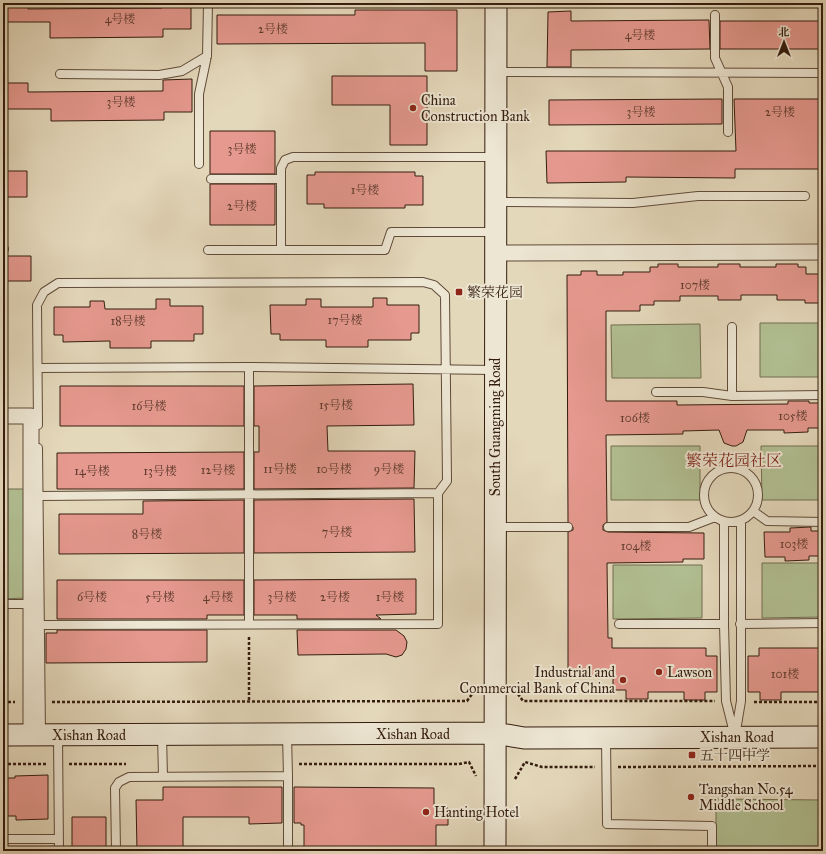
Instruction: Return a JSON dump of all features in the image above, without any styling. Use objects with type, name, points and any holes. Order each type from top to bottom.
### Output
[{"type":"main road","name":"South Guangming Road","points":[[495,851],[496,3]]},
{"type":"main road","name":"Xishan Road","points":[[3,735],[495,733],[524,738],[823,737]]},
{"type":"street","points":[[495,253],[823,252]]},
{"type":"street","points":[[3,416],[31,416],[31,604],[36,702],[43,735]]},
{"type":"lane","points":[[199,164],[198,94],[207,56],[208,3]]},
{"type":"lane","points":[[715,15],[715,58],[728,87],[728,132]]},
{"type":"lane","points":[[60,74],[159,75],[182,71],[207,56]]},
{"type":"lane","points":[[496,72],[823,73]]},
{"type":"lane","points":[[281,250],[281,168],[285,160],[292,157],[495,157]]},
{"type":"lane","points":[[211,179],[281,179]]},
{"type":"lane","points":[[495,202],[632,203],[698,196],[806,196]]},
{"type":"lane","points":[[208,250],[385,250],[391,232],[495,232]]},
{"type":"lane","points":[[36,702],[40,625],[38,305],[44,292],[58,283],[423,282],[434,286],[445,295],[447,481],[438,493],[438,624],[40,625]]},
{"type":"lane","points":[[732,327],[732,396]]},
{"type":"lane","points":[[38,368],[249,367],[495,370]]},
{"type":"lane","points":[[249,367],[250,624]]},
{"type":"lane","points":[[656,392],[703,392],[732,396],[823,395]]},
{"type":"lane","points":[[726,469],[735,469],[751,477],[757,494],[756,503],[752,511],[741,520],[724,521],[716,517],[705,503],[704,494],[706,485],[710,478],[717,472],[726,469]]},
{"type":"lane","points":[[39,496],[438,493]]},
{"type":"lane","points":[[752,511],[767,521],[823,522]]},
{"type":"lane","points":[[608,527],[689,527],[716,517]]},
{"type":"lane","points":[[735,737],[741,702],[741,520]]},
{"type":"lane","points":[[724,521],[726,702],[735,737]]},
{"type":"lane","points":[[496,527],[568,527]]},
{"type":"lane","points":[[3,604],[31,604]]},
{"type":"lane","points":[[740,624],[823,623]]},
{"type":"lane","points":[[619,624],[724,624]]},
{"type":"lane","points":[[43,735],[59,839],[59,851]]},
{"type":"lane","points":[[162,735],[163,777]]},
{"type":"lane","points":[[287,735],[288,851]]},
{"type":"lane","points":[[606,737],[607,824],[712,826],[712,851]]},
{"type":"lane","points":[[116,851],[115,788],[119,782],[129,777],[288,776]]},
{"type":"lane","points":[[3,839],[59,839]]},
{"type":"path","points":[[250,624],[250,702]]},
{"type":"path","points":[[3,702],[467,701]]},
{"type":"path","points":[[523,701],[726,702]]},
{"type":"path","points":[[741,702],[823,702]]},
{"type":"path","points":[[525,762],[542,766],[823,766]]},
{"type":"green space","points":[[760,323],[823,323],[823,377],[760,377]]},
{"type":"green space","points":[[700,324],[701,378],[612,378],[611,325]]},
{"type":"green space","points":[[611,446],[700,446],[700,500],[611,500]]},
{"type":"green space","points":[[761,446],[823,446],[823,500],[762,500]]},
{"type":"green space","points":[[3,489],[25,489],[25,598],[3,599]]},
{"type":"green space","points":[[762,563],[823,563],[823,617],[762,618]]},
{"type":"green space","points":[[613,565],[702,565],[702,618],[613,619]]},
{"type":"green space","points":[[716,799],[823,800],[823,851],[716,851]]},
{"type":"building","points":[[3,3],[28,3],[28,9],[162,8],[162,3],[191,3],[191,29],[163,29],[163,37],[50,38],[50,22],[3,22]]},
{"type":"building","points":[[355,10],[457,10],[457,71],[425,71],[425,43],[217,44],[217,15],[355,15]]},
{"type":"building","points":[[571,11],[571,21],[709,20],[710,49],[571,50],[571,67],[547,67],[548,12]]},
{"type":"building","points":[[720,21],[823,21],[823,49],[720,49]]},
{"type":"building","points":[[332,76],[427,76],[427,145],[390,145],[390,105],[332,105]]},
{"type":"building","points":[[192,79],[192,112],[164,112],[164,120],[51,121],[51,109],[3,109],[3,83],[28,83],[28,92],[163,91],[163,80]]},
{"type":"building","points":[[722,99],[722,124],[549,125],[549,100]]},
{"type":"building","points":[[734,99],[823,99],[823,169],[735,169],[735,178],[626,177],[626,182],[547,183],[546,151],[736,151]]},
{"type":"building","points":[[210,131],[275,131],[275,174],[210,174]]},
{"type":"building","points":[[3,171],[27,171],[27,197],[3,197]]},
{"type":"building","points":[[315,172],[415,172],[415,176],[423,176],[423,205],[405,205],[405,208],[324,208],[324,204],[307,204],[307,175],[315,175]]},
{"type":"building","points":[[210,184],[275,184],[275,225],[210,225]]},
{"type":"building","points":[[3,256],[31,256],[31,281],[3,281]]},
{"type":"building","points":[[658,264],[678,264],[678,267],[718,267],[718,264],[740,264],[740,267],[776,267],[776,264],[798,264],[798,267],[806,267],[806,274],[823,274],[823,303],[805,303],[805,300],[777,300],[777,295],[741,295],[741,300],[718,300],[718,296],[680,296],[680,301],[654,301],[654,305],[640,305],[640,311],[606,311],[606,401],[677,401],[677,405],[788,404],[788,401],[823,403],[823,428],[808,428],[808,432],[784,433],[784,430],[747,430],[743,442],[736,446],[724,443],[719,430],[683,431],[683,434],[606,435],[607,522],[603,525],[603,530],[608,532],[704,533],[704,559],[683,559],[683,562],[607,563],[608,638],[612,638],[612,648],[706,648],[706,656],[717,656],[717,692],[705,692],[705,700],[684,700],[684,692],[648,692],[648,699],[626,699],[626,690],[613,690],[613,676],[582,676],[582,672],[568,672],[568,532],[573,530],[573,527],[568,522],[567,275],[581,275],[581,271],[597,271],[597,275],[623,275],[623,272],[650,272],[650,267],[658,267]]},
{"type":"building","points":[[373,298],[387,298],[387,305],[419,305],[419,333],[411,333],[411,340],[368,340],[368,347],[326,347],[326,340],[280,340],[280,334],[271,334],[270,305],[306,305],[306,299],[321,299],[321,307],[373,307]]},
{"type":"building","points":[[156,299],[170,299],[170,306],[203,306],[203,334],[194,334],[194,341],[151,341],[151,348],[110,348],[110,341],[63,342],[63,335],[54,335],[54,307],[90,307],[90,301],[104,301],[105,309],[156,309]]},
{"type":"building","points":[[413,384],[414,425],[327,426],[328,451],[415,451],[414,488],[254,489],[254,452],[259,452],[259,426],[254,426],[254,386]]},
{"type":"building","points":[[60,386],[244,386],[244,426],[60,426]]},
{"type":"building","points":[[244,452],[244,489],[57,489],[57,453]]},
{"type":"building","points":[[414,499],[415,552],[254,553],[254,500]]},
{"type":"building","points":[[244,500],[244,553],[59,554],[59,514],[143,514],[143,501]]},
{"type":"building","points":[[811,527],[811,531],[823,531],[823,556],[809,556],[809,560],[785,561],[785,557],[765,557],[764,532],[790,532],[790,528]]},
{"type":"building","points":[[416,579],[416,614],[376,615],[381,619],[297,619],[297,615],[254,615],[254,580]]},
{"type":"building","points":[[57,580],[244,580],[244,615],[207,615],[207,619],[57,619]]},
{"type":"building","points":[[57,630],[207,630],[207,662],[46,663],[46,633],[57,633]]},
{"type":"building","points":[[297,630],[396,630],[404,636],[407,642],[406,649],[402,655],[396,657],[386,654],[298,655]]},
{"type":"building","points":[[759,648],[823,648],[823,692],[781,692],[781,700],[760,700],[760,692],[748,692],[748,656],[759,656]]},
{"type":"building","points":[[48,775],[48,819],[16,820],[16,816],[3,816],[3,778]]},
{"type":"building","points":[[163,787],[282,787],[282,823],[249,824],[249,817],[183,817],[183,851],[137,851],[136,800],[163,800]]},
{"type":"building","points":[[294,787],[434,788],[434,808],[448,808],[448,825],[436,825],[436,851],[304,851],[304,825],[301,825],[301,823],[294,823]]},
{"type":"building","points":[[72,817],[106,817],[106,851],[81,851],[81,848],[72,848]]},
{"type":"place","name":"China Construction Bank","points":[[413,108]]},
{"type":"place","name":"繁荣花园","points":[[459,292]]},
{"type":"place","name":"Lawson","points":[[659,672]]},
{"type":"place","name":"Industrial and Commercial Bank of China","points":[[623,680]]},
{"type":"place","name":"五十四中学","points":[[692,755]]},
{"type":"place","name":"Tangshan No.54 Middle School","points":[[691,797]]},
{"type":"place","name":"Hanting Hotel","points":[[426,812]]},
{"type":"district","name":"繁荣花园社区","points":[[734,460]]}]
